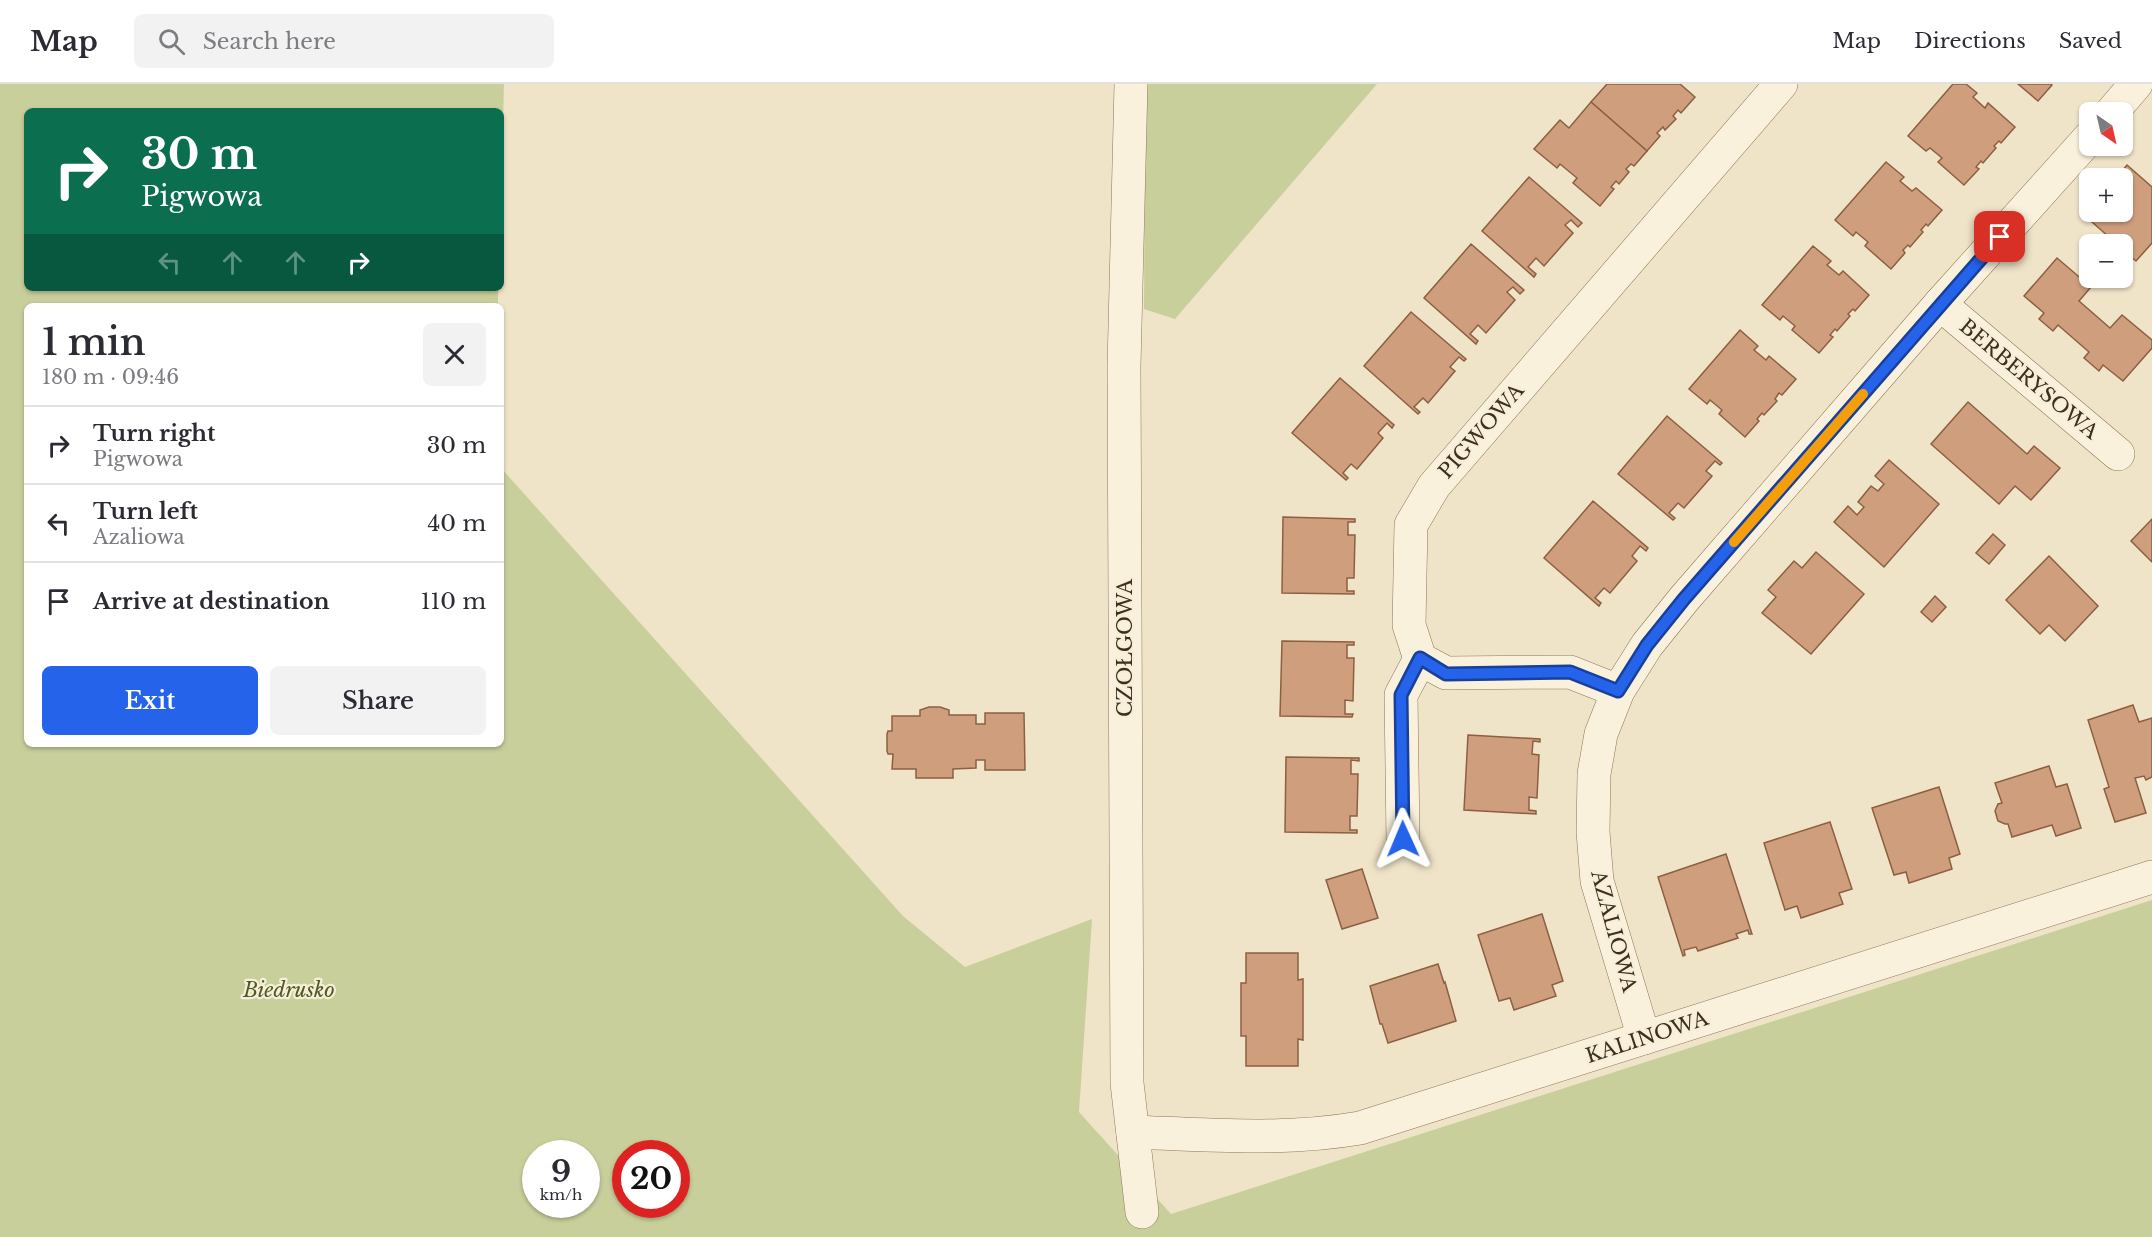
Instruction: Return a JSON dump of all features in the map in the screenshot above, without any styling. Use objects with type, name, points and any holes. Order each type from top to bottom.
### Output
[{"type":"street","name":"CZOŁGOWA","points":[[1131,84],[1124,391],[1127,1083],[1142,1212]]},
{"type":"street","name":"PIGWOWA","points":[[1420,658],[1409,625],[1411,525],[1434,486],[1781,84]]},
{"type":"street","points":[[2121,102],[2136,84]]},
{"type":"street","name":"AZALIOWA","points":[[1644,1038],[1597,881],[1593,832],[1594,774],[1601,734],[1618,691],[1647,645],[1684,599],[1940,304],[2079,149]]},
{"type":"street","name":"BERBERYSOWA","points":[[1940,304],[2118,454]]},
{"type":"street","points":[[1403,839],[1401,695],[1420,658],[1446,674],[1570,672],[1618,691]]},
{"type":"street","name":"KALINOWA","points":[[1132,1132],[1281,1137],[1322,1135],[1360,1128],[2152,877]]},
{"type":"green space","name":"Biedrusko","points":[[0,84],[504,84],[503,108],[24,108],[24,291],[498,291],[498,303],[24,303],[24,747],[504,747],[504,471],[903,916],[965,967],[1092,919],[1079,1112],[1171,1214],[2152,900],[2152,1237],[0,1237]]},
{"type":"green space","points":[[1145,84],[1377,84],[1175,319],[1144,309]]},
{"type":"building","points":[[1607,84],[1680,84],[1695,97],[1681,113],[1678,110],[1673,116],[1676,119],[1665,130],[1663,127],[1657,133],[1660,136],[1647,151],[1591,102]]},
{"type":"building","points":[[1953,84],[1966,84],[1977,93],[1973,97],[1985,108],[1988,103],[2015,127],[2001,143],[1999,141],[1994,146],[1996,148],[1983,163],[1981,161],[1976,167],[1979,169],[1964,185],[1938,162],[1942,158],[1930,148],[1926,151],[1908,136]]},
{"type":"building","points":[[2018,84],[2051,84],[2052,85],[2038,101]]},
{"type":"building","points":[[1591,102],[1647,151],[1634,166],[1631,164],[1626,169],[1629,172],[1619,184],[1616,181],[1611,187],[1614,189],[1600,206],[1573,183],[1577,178],[1560,164],[1557,168],[1534,149],[1560,120],[1569,128]]},
{"type":"building","points":[[1886,162],[1904,177],[1900,181],[1912,191],[1916,188],[1942,210],[1928,226],[1926,224],[1921,230],[1923,232],[1910,247],[1908,245],[1903,250],[1905,253],[1891,269],[1865,246],[1868,242],[1856,232],[1853,236],[1835,220]]},
{"type":"building","points":[[2133,170],[2152,187],[2152,243],[2136,261],[2133,258],[2133,234],[2106,234],[2092,222],[2133,222]]},
{"type":"building","points":[[1529,177],[1582,223],[1578,227],[1571,220],[1565,225],[1573,233],[1544,266],[1536,258],[1528,267],[1536,274],[1534,277],[1482,231]]},
{"type":"building","points":[[1471,244],[1524,290],[1520,294],[1513,287],[1507,292],[1515,300],[1486,333],[1478,325],[1470,334],[1478,341],[1476,344],[1424,298]]},
{"type":"building","points":[[1813,246],[1831,261],[1827,265],[1839,275],[1843,271],[1869,295],[1855,311],[1853,309],[1848,314],[1850,316],[1837,331],[1835,329],[1830,335],[1833,337],[1819,353],[1792,330],[1795,326],[1783,316],[1780,320],[1762,305]]},
{"type":"building","points":[[2057,258],[2079,277],[2079,288],[2090,288],[2079,301],[2110,328],[2122,315],[2152,340],[2152,348],[2123,381],[2103,365],[2099,371],[2084,358],[2089,352],[2058,325],[2053,331],[2039,319],[2044,313],[2024,296]]},
{"type":"building","points":[[1411,312],[1466,359],[1464,361],[1459,357],[1450,367],[1455,371],[1428,403],[1423,398],[1414,407],[1420,412],[1418,414],[1364,366]]},
{"type":"building","points":[[1740,330],[1758,346],[1754,350],[1766,360],[1769,356],[1796,379],[1782,395],[1779,393],[1775,399],[1777,401],[1764,415],[1762,413],[1757,419],[1759,421],[1745,437],[1719,414],[1722,410],[1710,400],[1707,404],[1689,389]]},
{"type":"building","points":[[1340,378],[1394,425],[1392,428],[1387,423],[1378,433],[1383,438],[1357,469],[1351,464],[1343,473],[1348,478],[1346,480],[1292,433]]},
{"type":"building","points":[[1968,402],[2027,454],[2034,446],[2060,468],[2031,500],[2015,486],[1999,504],[1931,444]]},
{"type":"building","points":[[1667,416],[1722,463],[1720,465],[1715,461],[1706,471],[1712,476],[1684,508],[1678,503],[1669,513],[1675,518],[1673,520],[1618,474]]},
{"type":"building","points":[[1889,460],[1939,504],[1884,567],[1834,522],[1848,506],[1857,515],[1864,507],[1858,502],[1871,486],[1878,491],[1884,484],[1875,476]]},
{"type":"building","points":[[1593,501],[1648,548],[1646,551],[1640,546],[1632,556],[1637,561],[1610,593],[1604,588],[1595,598],[1601,603],[1599,606],[1544,558]]},
{"type":"building","points":[[1283,517],[1355,519],[1355,522],[1348,522],[1348,535],[1355,535],[1354,578],[1347,578],[1347,591],[1354,591],[1354,594],[1282,593]]},
{"type":"building","points":[[2152,519],[2152,562],[2131,541]]},
{"type":"building","points":[[1993,534],[2005,545],[1989,564],[1976,553]]},
{"type":"building","points":[[1816,552],[1864,594],[1811,654],[1762,613],[1776,597],[1768,590],[1794,561],[1802,568]]},
{"type":"building","points":[[2049,556],[2098,606],[2065,641],[2049,625],[2040,634],[2006,600]]},
{"type":"building","points":[[1935,596],[1946,607],[1932,622],[1921,612]]},
{"type":"building","points":[[1282,641],[1354,642],[1354,645],[1347,645],[1347,658],[1354,658],[1353,701],[1345,700],[1345,714],[1353,714],[1352,717],[1280,716]]},
{"type":"building","points":[[2133,705],[2139,722],[2152,718],[2152,777],[2146,780],[2144,776],[2135,778],[2146,813],[2115,822],[2104,789],[2109,787],[2088,720]]},
{"type":"building","points":[[929,707],[949,710],[949,715],[976,715],[976,724],[985,724],[985,713],[1024,713],[1025,770],[985,770],[985,760],[976,760],[976,768],[953,769],[953,778],[916,778],[916,769],[892,769],[893,754],[888,754],[887,751],[887,734],[888,731],[892,731],[892,716],[920,716],[920,710]]},
{"type":"building","points":[[1468,735],[1540,739],[1540,742],[1533,741],[1532,754],[1539,755],[1537,798],[1529,797],[1529,810],[1536,811],[1536,814],[1464,810]]},
{"type":"building","points":[[1286,757],[1359,758],[1359,761],[1351,760],[1351,774],[1358,774],[1357,816],[1350,816],[1350,830],[1357,830],[1357,833],[1285,832]]},
{"type":"building","points":[[2049,766],[2056,787],[2067,784],[2081,828],[2056,836],[2052,825],[2012,837],[2008,824],[1998,821],[1995,811],[1998,804],[2002,803],[1995,783]]},
{"type":"building","points":[[1939,787],[1960,854],[1949,858],[1952,869],[1909,883],[1906,872],[1894,875],[1872,808]]},
{"type":"building","points":[[1830,822],[1852,889],[1839,893],[1843,904],[1801,918],[1797,906],[1785,910],[1764,843]]},
{"type":"building","points":[[1726,854],[1752,934],[1749,934],[1748,930],[1736,934],[1738,938],[1698,951],[1696,947],[1684,950],[1685,955],[1683,956],[1658,877]]},
{"type":"building","points":[[1362,869],[1378,918],[1342,929],[1326,880]]},
{"type":"building","points":[[1542,914],[1563,981],[1552,985],[1556,996],[1514,1010],[1510,998],[1499,1001],[1478,935]]},
{"type":"building","points":[[1246,953],[1298,953],[1298,980],[1303,979],[1303,1040],[1298,1039],[1298,1066],[1246,1066],[1246,1036],[1241,1036],[1241,983],[1246,983]]},
{"type":"building","points":[[1438,964],[1456,1021],[1388,1043],[1382,1024],[1380,1024],[1370,986]]},
{"type":"slow traffic","points":[[1734,542],[1863,394]]},
{"type":"route","points":[[1403,839],[1401,695],[1420,658],[1446,674],[1570,672],[1618,691],[1647,645],[1684,599],[2000,237]]}]
